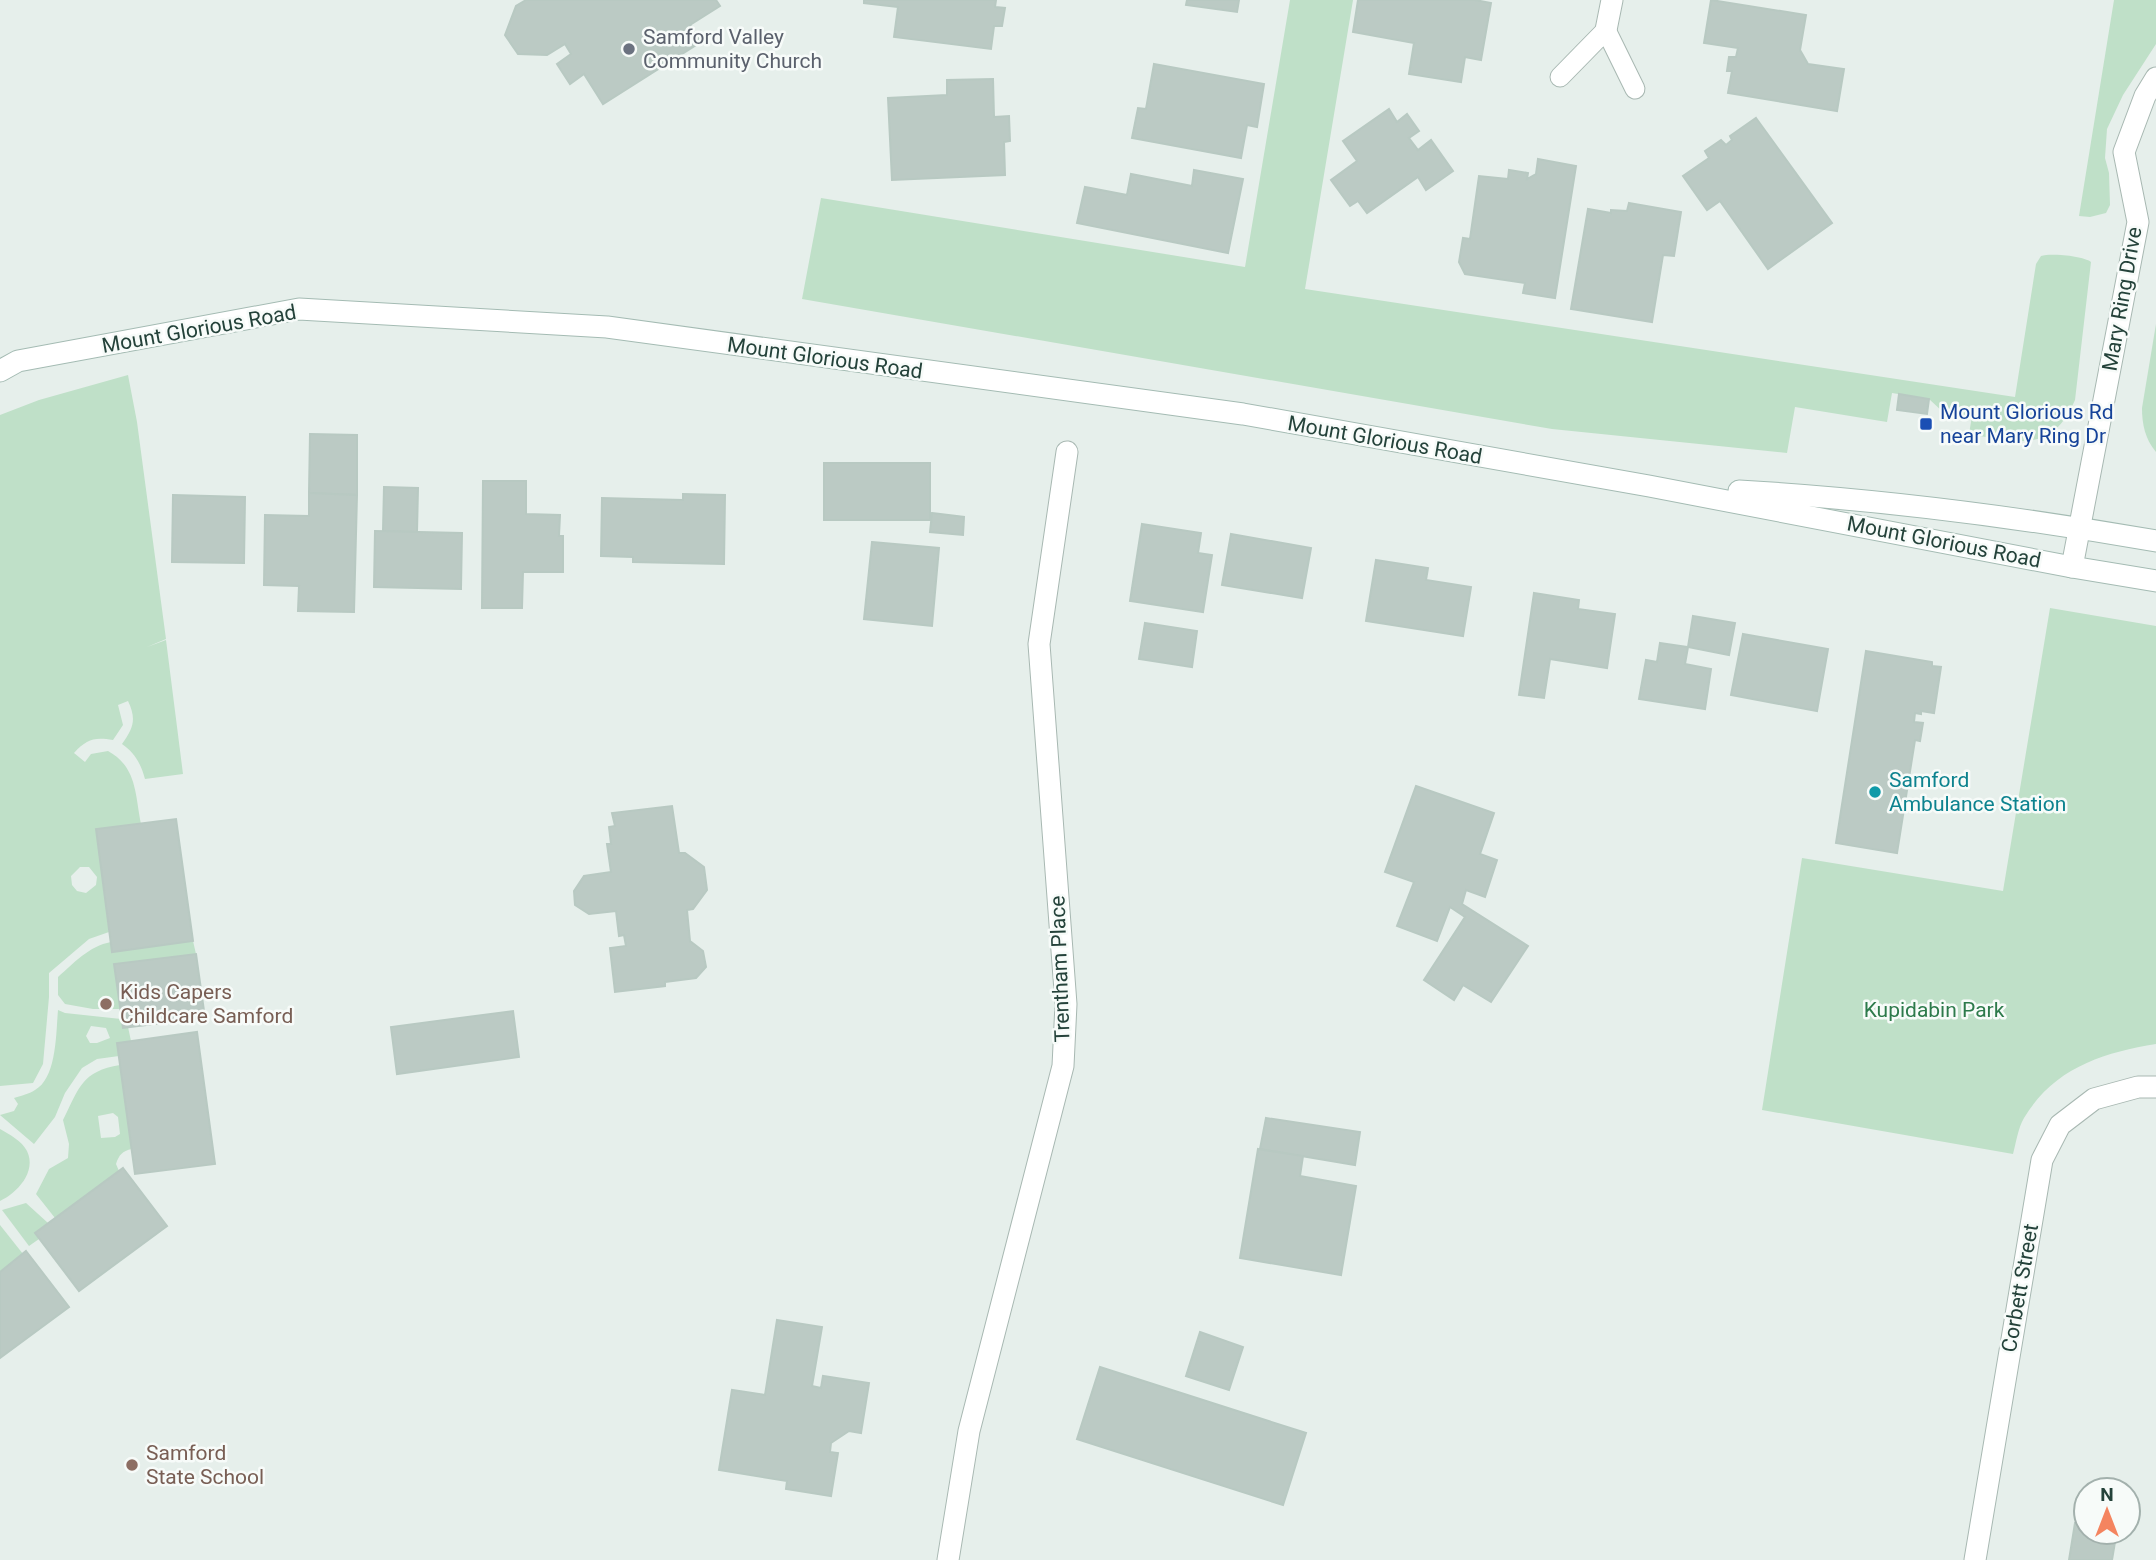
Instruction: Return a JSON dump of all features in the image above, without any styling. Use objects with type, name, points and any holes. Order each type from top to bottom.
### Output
[{"type":"main road","points":[[1606,30],[1612,0]]},
{"type":"main road","name":"Mary Ring Drive","points":[[2072,567],[2138,222],[2124,152],[2145,96],[2156,78]]},
{"type":"main road","name":"Mount Glorious Road","points":[[0,371],[18,361],[299,309],[607,327],[1243,414],[1649,486],[2156,581]]},
{"type":"main road","name":"Trentham Place","points":[[948,1560],[969,1431],[1063,1066],[1066,1004],[1039,644],[1067,452]]},
{"type":"main road","name":"Mount Glorious Road","points":[[1649,486],[1834,497],[2080,528],[2156,541]]},
{"type":"main road","name":"Corbett Street","points":[[1975,1560],[2042,1160],[2060,1125],[2094,1099],[2138,1087],[2156,1087]]},
{"type":"lane","points":[[1560,77],[1606,30],[1635,89]]},
{"type":"green space","points":[[1290,0],[1353,0],[1305,289],[2015,397],[2036,264],[2041,256],[2074,257],[2091,262],[2075,400],[2066,417],[2044,437],[2018,441],[1969,434],[1972,416],[1943,412],[1929,399],[1892,393],[1887,422],[1795,407],[1787,453],[1552,429],[802,299],[821,198],[1245,267]]},
{"type":"green space","points":[[2114,0],[2156,0],[2156,44],[2123,95],[2107,129],[2105,158],[2109,173],[2110,205],[2106,213],[2090,217],[2079,216]]},
{"type":"green space","points":[[2156,324],[2156,452],[2145,431],[2142,408]]},
{"type":"green space","points":[[128,375],[137,422],[166,639],[147,647],[166,640],[183,774],[145,779],[137,759],[122,744],[132,724],[128,701],[118,705],[123,725],[113,740],[91,740],[74,753],[85,762],[91,754],[108,751],[125,765],[136,792],[141,824],[96,830],[109,932],[89,939],[49,973],[43,1064],[33,1083],[0,1086],[0,415],[39,400]],"holes":[[[80,867],[89,867],[97,877],[96,885],[86,893],[77,891],[72,885],[71,876]]]},
{"type":"green space","name":"Kupidabin Park","points":[[2050,608],[2156,626],[2156,1044],[2098,1058],[2065,1075],[2036,1101],[2024,1118],[2013,1154],[1762,1110],[1802,858],[2003,891]]},
{"type":"green space","points":[[193,941],[196,954],[114,964],[120,1009],[93,1009],[65,1004],[58,995],[58,977],[82,956],[103,944],[111,942],[113,952]]},
{"type":"green space","points":[[58,1010],[121,1019],[123,1028],[128,1027],[131,1041],[119,1056],[97,1059],[82,1068],[65,1093],[55,1117],[34,1144],[0,1115],[14,1111],[18,1104],[14,1098],[35,1090],[48,1076],[54,1054]],"holes":[[[91,1026],[106,1028],[110,1038],[90,1043],[86,1036]]]},
{"type":"green space","points":[[120,1065],[132,1149],[123,1152],[118,1158],[116,1164],[119,1171],[55,1218],[36,1194],[49,1169],[68,1158],[69,1144],[63,1120],[78,1090],[89,1077]],"holes":[[[113,1113],[118,1117],[120,1134],[101,1138],[98,1116]]]},
{"type":"green space","points":[[0,1129],[22,1144],[27,1151],[29,1167],[19,1187],[0,1201]]},
{"type":"green space","points":[[26,1203],[48,1223],[35,1233],[39,1239],[29,1246],[2,1210]]},
{"type":"green space","points":[[0,1225],[23,1254],[0,1272]]},
{"type":"building","name":"Samford Valley Community Church","points":[[526,0],[716,0],[720,6],[690,25],[701,42],[603,104],[584,74],[570,84],[557,64],[571,54],[565,44],[547,55],[518,54],[505,35],[516,6]]},
{"type":"building","points":[[864,0],[996,0],[995,7],[1005,8],[1002,26],[994,26],[991,49],[894,37],[898,7],[864,3]]},
{"type":"building","points":[[1187,0],[1239,0],[1237,12],[1186,5]]},
{"type":"building","points":[[1358,0],[1475,0],[1491,3],[1481,60],[1465,57],[1461,82],[1409,74],[1414,43],[1353,32]]},
{"type":"building","points":[[1711,0],[1806,15],[1800,50],[1808,64],[1844,69],[1837,111],[1728,93],[1732,71],[1727,71],[1729,57],[1736,57],[1738,48],[1704,43]]},
{"type":"building","points":[[1154,64],[1264,84],[1257,127],[1247,125],[1241,158],[1132,138],[1138,108],[1146,109]]},
{"type":"building","points":[[993,79],[994,117],[1009,116],[1010,141],[1004,142],[1005,175],[892,180],[888,98],[947,95],[947,80]]},
{"type":"building","points":[[1389,109],[1397,122],[1407,114],[1419,131],[1409,138],[1418,150],[1431,140],[1453,171],[1426,190],[1418,177],[1367,213],[1358,201],[1350,206],[1331,180],[1357,161],[1343,141]]},
{"type":"building","points":[[1756,118],[1832,223],[1768,269],[1720,201],[1707,210],[1683,176],[1709,158],[1705,151],[1721,140],[1726,145],[1732,140],[1730,136]]},
{"type":"building","points":[[1538,159],[1576,166],[1555,298],[1523,293],[1525,283],[1465,274],[1459,262],[1463,238],[1470,239],[1479,176],[1508,179],[1509,170],[1528,173],[1527,179],[1536,174]]},
{"type":"building","points":[[1194,170],[1243,179],[1228,253],[1077,223],[1085,187],[1127,195],[1131,174],[1192,186]]},
{"type":"building","points":[[1629,203],[1681,212],[1674,256],[1663,255],[1652,322],[1571,309],[1588,209],[1611,213],[1611,210],[1627,211]]},
{"type":"building","points":[[1899,394],[1929,399],[1927,414],[1897,410]]},
{"type":"building","points":[[310,434],[357,435],[357,495],[309,493]]},
{"type":"building","points":[[824,463],[930,463],[930,520],[824,520]]},
{"type":"building","points":[[483,481],[526,481],[526,514],[560,515],[559,536],[563,536],[563,572],[523,572],[522,608],[482,608]]},
{"type":"building","points":[[384,487],[418,488],[417,532],[383,531]]},
{"type":"building","points":[[309,493],[357,495],[354,612],[298,611],[299,586],[264,585],[265,515],[309,516]]},
{"type":"building","points":[[683,494],[725,495],[724,564],[633,562],[633,557],[601,556],[602,498],[683,500]]},
{"type":"building","points":[[173,495],[245,497],[244,563],[172,562]]},
{"type":"building","points":[[932,513],[964,517],[963,535],[930,532]]},
{"type":"building","points":[[1142,524],[1201,533],[1198,553],[1212,555],[1203,612],[1130,601]]},
{"type":"building","points":[[375,531],[462,533],[461,589],[374,587]]},
{"type":"building","points":[[1231,534],[1311,548],[1302,598],[1222,585]]},
{"type":"building","points":[[872,542],[939,548],[932,626],[864,619]]},
{"type":"building","points":[[1376,560],[1428,568],[1426,580],[1471,587],[1463,636],[1366,621]]},
{"type":"building","points":[[1534,593],[1579,600],[1578,609],[1615,614],[1607,668],[1550,659],[1544,698],[1519,695]]},
{"type":"building","points":[[1693,616],[1735,623],[1729,655],[1688,647]]},
{"type":"building","points":[[1145,623],[1197,631],[1192,667],[1139,659]]},
{"type":"building","points":[[1743,634],[1828,649],[1817,711],[1731,695]]},
{"type":"building","points":[[1660,643],[1688,647],[1685,664],[1711,669],[1705,709],[1639,699],[1646,660],[1657,662]]},
{"type":"building","name":"Samford Ambulance Station","points":[[1866,651],[1932,662],[1932,666],[1941,667],[1934,713],[1915,713],[1914,722],[1923,723],[1920,741],[1915,740],[1897,853],[1836,843]]},
{"type":"building","points":[[1416,786],[1494,813],[1480,854],[1497,860],[1485,897],[1466,890],[1462,904],[1528,946],[1491,1002],[1463,985],[1454,1000],[1424,980],[1465,917],[1450,907],[1437,941],[1397,926],[1414,882],[1385,872]]},
{"type":"building","points":[[672,806],[679,853],[685,853],[704,867],[707,890],[693,909],[687,910],[690,941],[703,951],[706,967],[696,978],[665,982],[665,986],[615,992],[610,948],[626,946],[624,935],[619,936],[616,911],[589,914],[575,905],[574,891],[584,876],[611,872],[607,844],[611,844],[609,827],[615,826],[612,813]]},
{"type":"building","points":[[176,819],[193,941],[112,952],[96,829]]},
{"type":"building","points":[[196,954],[205,1018],[123,1028],[114,964]]},
{"type":"building","points":[[513,1011],[519,1057],[397,1074],[391,1027]]},
{"type":"building","points":[[197,1032],[215,1164],[135,1174],[117,1043]]},
{"type":"building","points":[[1266,1118],[1360,1132],[1355,1165],[1260,1149]]},
{"type":"building","points":[[1258,1149],[1303,1156],[1300,1176],[1356,1186],[1341,1275],[1240,1258]]},
{"type":"building","points":[[123,1168],[167,1226],[79,1291],[35,1233]]},
{"type":"building","points":[[26,1251],[69,1307],[0,1358],[0,1272]]},
{"type":"building","points":[[777,1320],[822,1327],[812,1386],[821,1388],[823,1376],[869,1383],[861,1433],[849,1431],[831,1443],[830,1452],[838,1453],[831,1496],[786,1489],[787,1481],[719,1470],[732,1390],[765,1395]]},
{"type":"building","points":[[1200,1332],[1243,1347],[1229,1390],[1186,1376]]},
{"type":"building","points":[[1100,1367],[1306,1433],[1283,1505],[1077,1439]]},
{"type":"building","points":[[2072,1542],[2072,1546],[2114,1546],[2112,1560],[2069,1560]]},
{"type":"place","name":"Samford Valley Community Church","points":[[629,49]]},
{"type":"place","name":"Mount Glorious Rd near Mary Ring Dr","points":[[1926,424]]},
{"type":"place","name":"Samford Ambulance Station","points":[[1875,792]]},
{"type":"place","name":"Kids Capers Childcare Samford","points":[[106,1004]]},
{"type":"place","name":"Samford State School","points":[[132,1465]]}]
